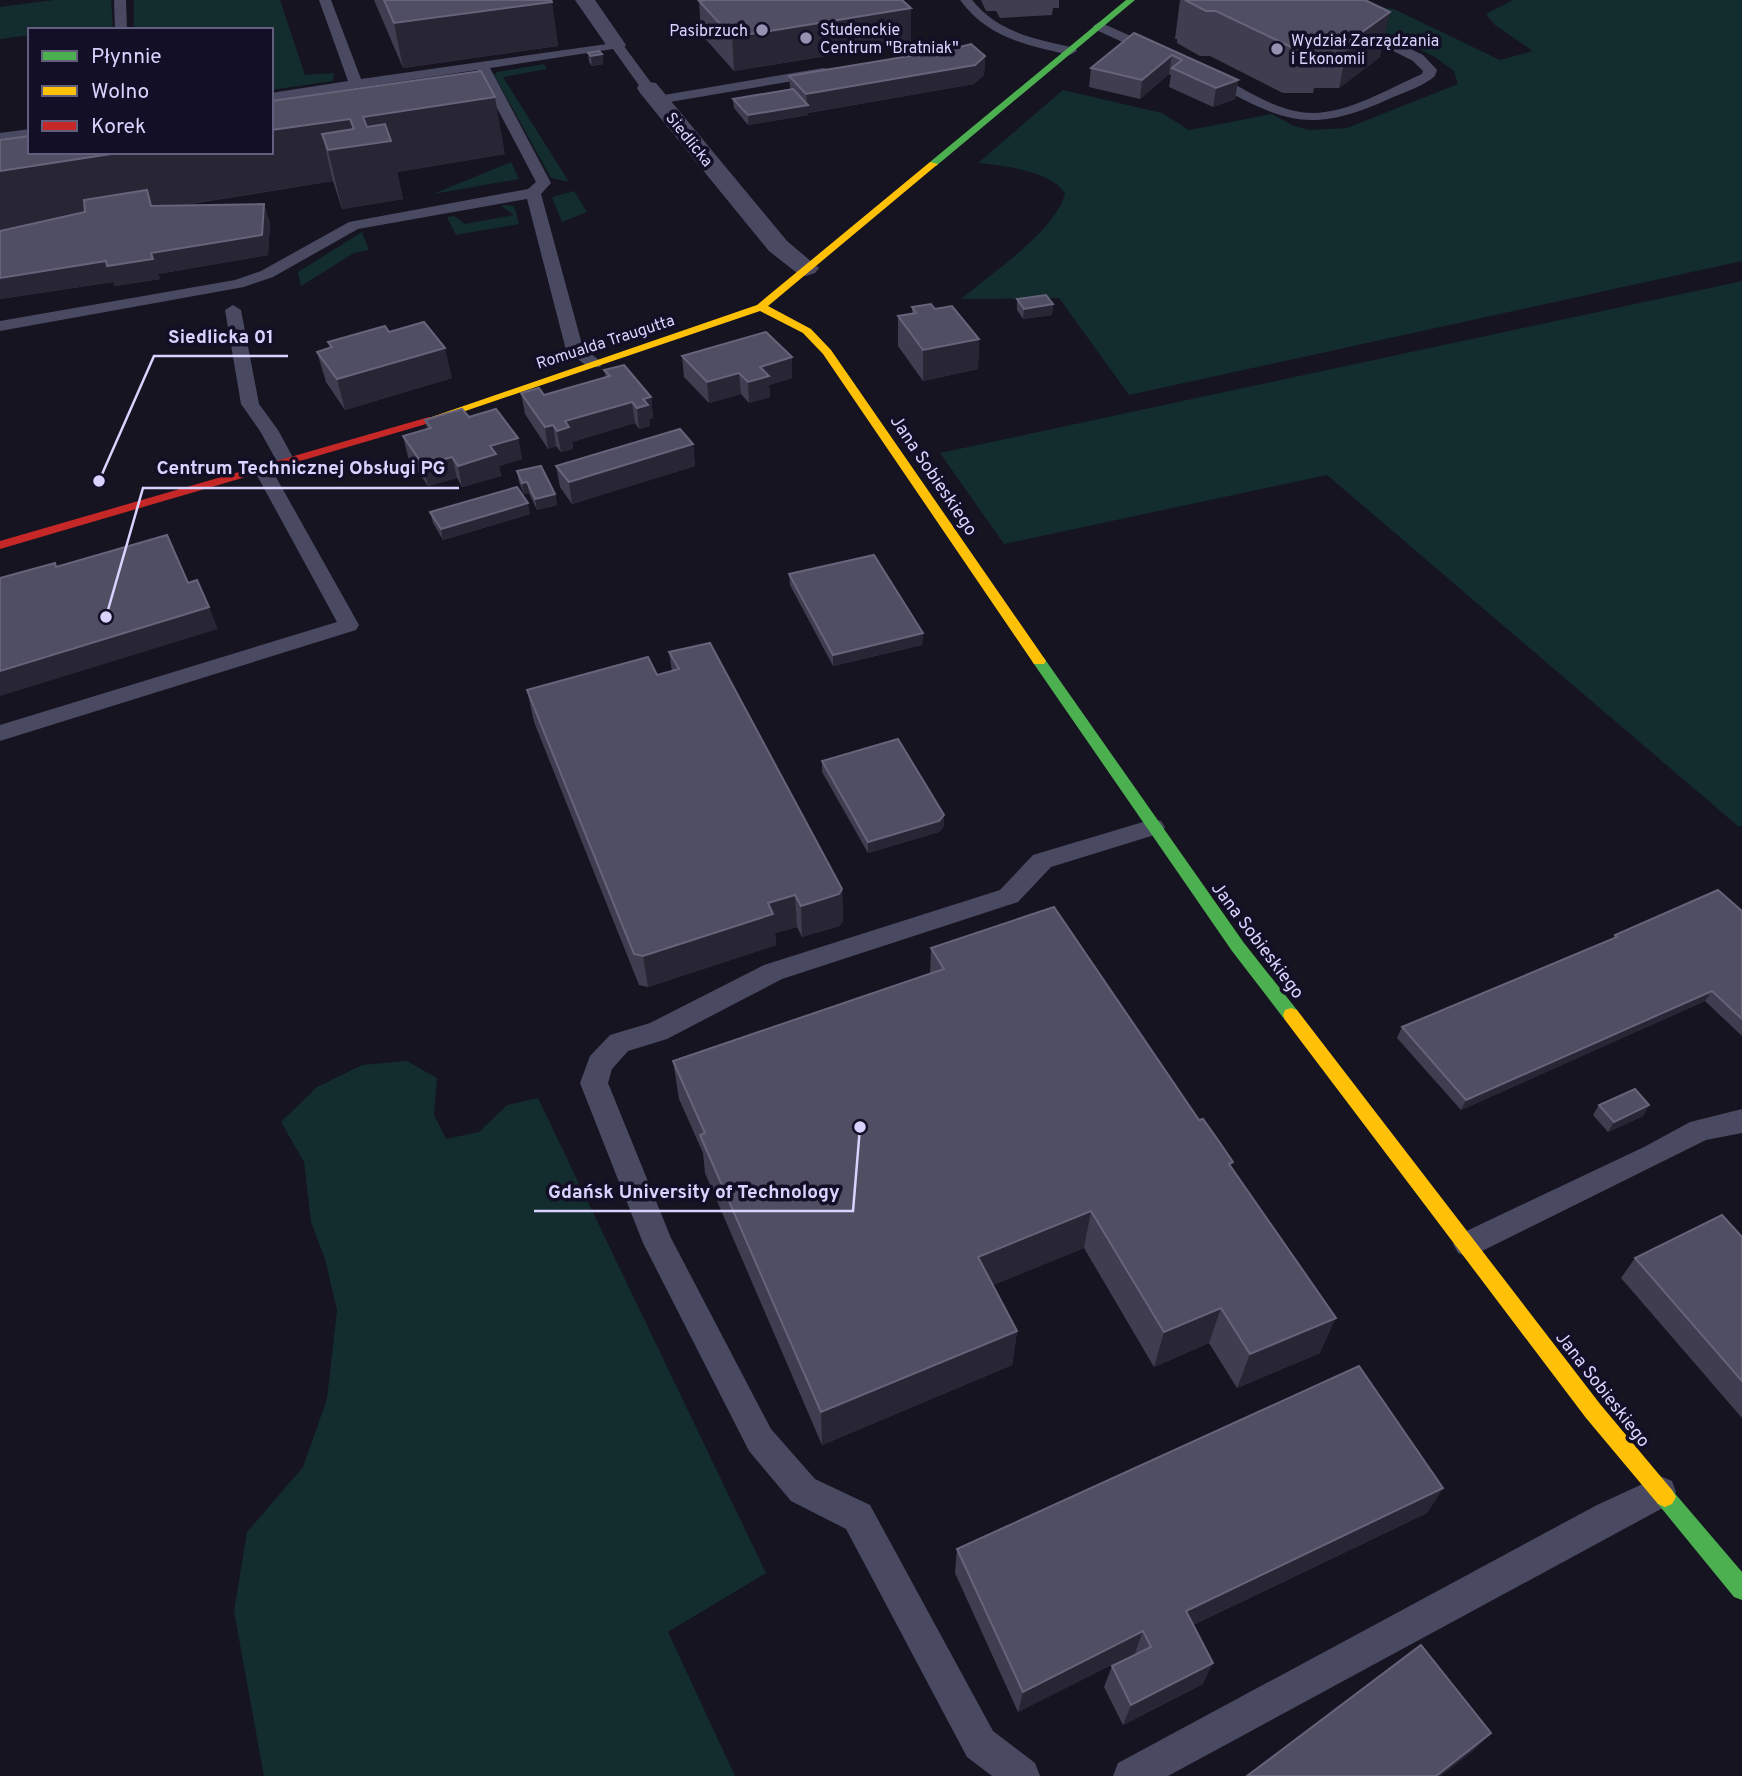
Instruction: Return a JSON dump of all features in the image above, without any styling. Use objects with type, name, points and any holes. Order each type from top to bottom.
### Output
[{"type":"main road","name":"Romualda Traugutta","points":[[0,545],[417,424],[761,307],[1131,0]]},
{"type":"main road","name":"Jana Sobieskiego","points":[[761,307],[807,331],[827,352],[1153,827],[1254,968],[1468,1244],[1593,1411],[1742,1589]]},
{"type":"street","name":"Siedlicka","points":[[585,0],[616,45]]},
{"type":"street","name":"Siedlicka","points":[[653,94],[778,246],[806,268]]},
{"type":"lane","points":[[120,0],[121,28]]},
{"type":"lane","points":[[326,0],[356,84]]},
{"type":"lane","points":[[966,0],[978,17],[996,31],[1070,51]]},
{"type":"lane","points":[[1199,72],[1294,116],[1315,117],[1333,117],[1428,76],[1430,70],[1418,58],[1299,0]]},
{"type":"lane","points":[[1099,26],[1175,61]]},
{"type":"lane","points":[[273,97],[616,45]]},
{"type":"lane","name":"Siedlicka","points":[[616,45],[653,94]]},
{"type":"lane","points":[[0,326],[238,284],[267,274],[354,225],[533,193],[544,183],[482,66]]},
{"type":"lane","points":[[653,94],[837,70]]},
{"type":"lane","points":[[0,138],[28,133]]},
{"type":"lane","points":[[533,193],[575,350],[594,363]]},
{"type":"lane","points":[[233,310],[250,404],[269,430],[287,463]]},
{"type":"lane","points":[[0,733],[349,625],[263,470]]},
{"type":"lane","points":[[1022,1776],[980,1744],[858,1517],[803,1490],[760,1440],[658,1243],[594,1083],[600,1065],[619,1043],[658,1031],[773,972],[1009,896],[1042,861],[1153,827]]},
{"type":"lane","points":[[1468,1244],[1654,1156],[1700,1130],[1742,1121]]},
{"type":"lane","points":[[1131,1776],[1660,1492]]},
{"type":"green space","points":[[54,0],[111,0],[113,26],[28,28],[28,35],[0,39],[0,7]]},
{"type":"green space","points":[[134,0],[280,0],[305,75],[334,73],[333,81],[273,90],[273,28],[134,28]]},
{"type":"green space","points":[[1513,0],[1742,0],[1742,261],[1129,395],[1059,298],[961,299],[1021,251],[1059,208],[1065,194],[1050,180],[1026,171],[978,163],[1063,90],[1162,113],[1189,130],[1272,114],[1294,126],[1309,130],[1347,128],[1458,84],[1454,71],[1435,57],[1346,14],[1340,3],[1394,9],[1500,60],[1533,51],[1495,25],[1486,14]]},
{"type":"green space","points":[[544,64],[547,69],[503,77],[569,182],[551,178],[494,75],[497,72]]},
{"type":"green space","points":[[511,162],[519,179],[433,194]]},
{"type":"green space","points":[[574,191],[587,212],[562,222],[552,197]]},
{"type":"green space","points":[[500,205],[514,206],[519,224],[456,235],[447,217],[454,216],[465,224],[514,215]]},
{"type":"green space","points":[[362,232],[369,250],[354,253],[301,286],[298,272]]},
{"type":"green space","points":[[1742,281],[1742,825],[1739,827],[1327,475],[1004,544],[940,453]]},
{"type":"green space","points":[[407,1061],[437,1078],[434,1115],[446,1139],[479,1132],[507,1105],[538,1098],[766,1573],[668,1632],[735,1776],[264,1776],[234,1611],[247,1532],[303,1467],[327,1399],[337,1310],[325,1259],[311,1222],[304,1162],[281,1122],[317,1087],[362,1065]]},
{"type":"building","points":[[384,0],[551,0],[552,2],[394,23]]},
{"type":"building","points":[[902,0],[911,8],[732,37],[699,1]]},
{"type":"building","points":[[1185,0],[1365,0],[1390,12],[1348,42],[1319,43],[1322,47],[1291,47],[1216,11],[1206,11]]},
{"type":"building","points":[[1134,33],[1238,80],[1216,88],[1172,68],[1182,60],[1172,55],[1142,80],[1091,68]]},
{"type":"building","points":[[971,44],[985,56],[975,65],[806,94],[789,76],[952,49]]},
{"type":"building","points":[[599,51],[602,54],[591,56],[588,53]]},
{"type":"building","points":[[481,71],[495,97],[363,117],[367,127],[385,124],[391,141],[328,150],[322,134],[354,129],[350,119],[273,130],[273,101]]},
{"type":"building","points":[[793,89],[808,105],[748,115],[733,99]]},
{"type":"building","points":[[28,136],[28,154],[111,154],[0,171],[0,140]]},
{"type":"building","points":[[147,190],[151,206],[264,204],[262,235],[151,253],[153,259],[107,266],[106,261],[0,278],[0,231],[85,212],[84,200]]},
{"type":"building","points":[[1046,295],[1053,304],[1024,309],[1017,299]]},
{"type":"building","points":[[931,304],[935,309],[952,306],[979,339],[923,350],[898,316],[916,313],[912,307]]},
{"type":"building","points":[[424,322],[445,348],[337,379],[317,352],[332,347],[328,342],[385,326],[389,332]]},
{"type":"building","points":[[766,332],[792,357],[760,367],[769,376],[748,382],[739,373],[707,382],[682,356]]},
{"type":"building","points":[[624,365],[651,397],[643,399],[648,405],[637,408],[632,402],[565,421],[569,427],[557,431],[553,425],[545,427],[521,393],[539,388],[544,395],[610,376],[604,370]]},
{"type":"building","points":[[462,409],[469,417],[496,409],[518,438],[490,446],[496,454],[458,466],[452,457],[423,465],[403,436],[431,428],[425,420]]},
{"type":"building","points":[[680,429],[693,444],[569,482],[556,466]]},
{"type":"building","points":[[541,466],[555,494],[535,499],[527,482],[522,483],[517,471]]},
{"type":"building","points":[[517,487],[528,503],[441,529],[430,512]]},
{"type":"building","points":[[167,535],[188,583],[197,580],[209,607],[0,671],[0,578],[55,563],[56,567]]},
{"type":"building","points":[[874,555],[923,633],[833,655],[789,574]]},
{"type":"building","points":[[710,643],[842,889],[839,894],[801,906],[795,895],[768,903],[773,914],[643,956],[634,954],[527,690],[648,657],[657,675],[679,669],[669,652]]},
{"type":"building","points":[[898,739],[944,815],[939,821],[868,842],[822,761]]},
{"type":"building","points":[[1718,890],[1742,911],[1742,1019],[1712,991],[1466,1100],[1402,1027],[1617,937],[1615,935]]},
{"type":"building","points":[[1054,907],[1199,1120],[1203,1119],[1218,1140],[1233,1162],[1229,1164],[1336,1318],[1250,1354],[1221,1308],[1164,1332],[1091,1211],[978,1257],[1017,1331],[821,1412],[700,1135],[705,1133],[673,1061],[944,969],[931,948]]},
{"type":"building","points":[[1635,1089],[1649,1105],[1614,1122],[1599,1105]]},
{"type":"building","points":[[1722,1215],[1742,1237],[1742,1381],[1635,1258]]},
{"type":"building","points":[[1359,1366],[1443,1488],[1186,1611],[1213,1663],[1131,1705],[1112,1666],[1151,1647],[1143,1631],[1023,1692],[957,1549]]},
{"type":"building","points":[[1421,1645],[1491,1733],[1436,1776],[1247,1776]]},
{"type":"traffic: fast","points":[[933,164],[1131,0]]},
{"type":"traffic: fast","points":[[1039,661],[1238,947],[1291,1015]]},
{"type":"traffic: fast","points":[[1665,1497],[1742,1589]]},
{"type":"traffic: slow","points":[[429,420],[761,307],[933,164]]},
{"type":"traffic: slow","points":[[761,307],[807,331],[827,352],[1039,661]]},
{"type":"traffic: slow","points":[[1291,1015],[1593,1411],[1665,1497]]},
{"type":"traffic: jam","points":[[0,545],[429,420]]},
{"type":"place","name":"Pasibrzuch","points":[[762,30]]},
{"type":"place","name":"Studenckie Centrum \"Bratniak\"","points":[[806,38]]},
{"type":"place","name":"Wydział Zarządzania i Ekonomii","points":[[1277,49]]},
{"type":"place","name":"Siedlicka 01","points":[[99,481]]},
{"type":"place","name":"Centrum Technicznej Obsługi PG","points":[[106,617]]},
{"type":"place","name":"Gdańsk University of Technology","points":[[860,1127]]}]
